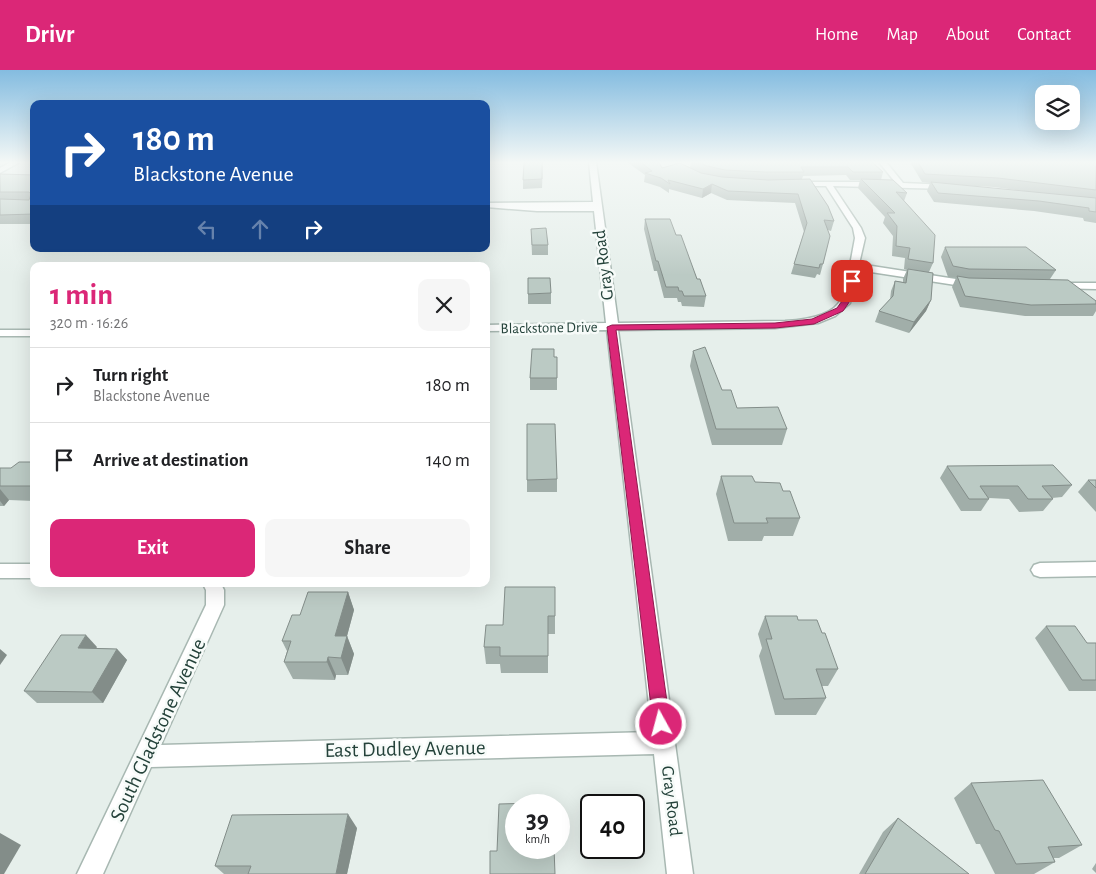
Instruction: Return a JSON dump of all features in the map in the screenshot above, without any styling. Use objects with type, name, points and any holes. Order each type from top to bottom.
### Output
[{"type":"street","name":"Gray Road","points":[[596,200],[680,874]]},
{"type":"street","name":"Blackstone Drive","points":[[490,328],[775,325],[814,321],[840,309],[846,301],[854,266],[859,234],[838,200]]},
{"type":"street","points":[[490,206],[518,204],[597,207]]},
{"type":"street","points":[[854,266],[986,286]]},
{"type":"street","points":[[1046,286],[1096,286]]},
{"type":"street","points":[[0,333],[30,333]]},
{"type":"street","points":[[1040,570],[1096,569]]},
{"type":"street","points":[[0,571],[30,570]]},
{"type":"street","name":"South Gladstone Avenue","points":[[90,874],[216,605],[214,587]]},
{"type":"street","name":"East Dudley Avenue","points":[[146,756],[664,743]]},
{"type":"building","points":[[0,200],[29,200],[30,214],[0,215]]},
{"type":"building","points":[[800,200],[824,200],[834,221],[824,220],[830,236],[823,264],[820,264],[819,268],[794,264],[807,223]]},
{"type":"building","points":[[882,200],[903,200],[935,235],[933,263],[908,259],[910,248],[896,246],[897,226],[887,213],[895,213]]},
{"type":"building","points":[[1020,200],[1096,200],[1096,212],[1089,211],[1089,208]]},
{"type":"building","points":[[645,219],[670,219],[676,235],[681,235],[697,279],[700,279],[706,296],[684,296],[678,287],[666,287],[658,261],[656,261]]},
{"type":"building","points":[[546,228],[548,245],[532,245],[531,229]]},
{"type":"building","points":[[945,247],[1026,247],[1056,270],[969,269],[953,266]]},
{"type":"building","points":[[908,269],[933,273],[931,300],[914,322],[879,311],[893,296],[895,281],[906,283]]},
{"type":"building","points":[[957,276],[969,278],[1068,280],[1096,301],[1096,304],[1031,305],[965,296]]},
{"type":"building","points":[[528,278],[550,278],[551,293],[528,294]]},
{"type":"building","points":[[705,347],[722,390],[731,390],[737,408],[778,407],[787,429],[716,429],[693,351]]},
{"type":"building","points":[[532,349],[554,349],[554,357],[557,357],[557,378],[530,378]]},
{"type":"building","points":[[527,424],[555,424],[557,479],[527,480]]},
{"type":"building","points":[[19,462],[30,462],[30,486],[0,486],[0,468],[11,468]]},
{"type":"building","points":[[1053,465],[1072,485],[1042,486],[1053,499],[1028,499],[1018,486],[980,486],[989,499],[969,499],[947,466]]},
{"type":"building","points":[[721,476],[752,476],[755,482],[780,483],[783,491],[790,491],[800,518],[766,518],[768,523],[734,523]]},
{"type":"building","points":[[1088,480],[1096,480],[1096,488]]},
{"type":"building","points":[[505,587],[555,587],[555,616],[548,616],[548,656],[500,656],[500,647],[484,647],[486,625],[503,625]]},
{"type":"building","points":[[308,592],[348,592],[335,636],[347,636],[341,658],[328,657],[327,662],[284,662],[291,641],[282,641],[292,615],[300,615]]},
{"type":"building","points":[[765,616],[797,616],[798,620],[817,620],[822,633],[825,633],[838,669],[816,669],[826,698],[784,699],[766,639],[772,639]]},
{"type":"building","points":[[1046,626],[1075,626],[1087,643],[1096,643],[1096,680],[1082,680]]},
{"type":"building","points":[[61,635],[86,635],[78,648],[117,649],[92,692],[24,691]]},
{"type":"building","points":[[1043,780],[1082,845],[1048,847],[1055,862],[1016,864],[999,831],[995,830],[971,783]]},
{"type":"building","points":[[499,804],[505,804],[505,859],[554,859],[555,874],[490,874],[490,851],[497,851]]},
{"type":"building","points":[[348,814],[336,874],[248,874],[251,866],[215,866],[232,815]]},
{"type":"building","points":[[898,818],[969,874],[865,874]]},
{"type":"route","points":[[661,724],[612,327],[775,325],[814,321],[840,309],[846,301],[852,281]]}]
